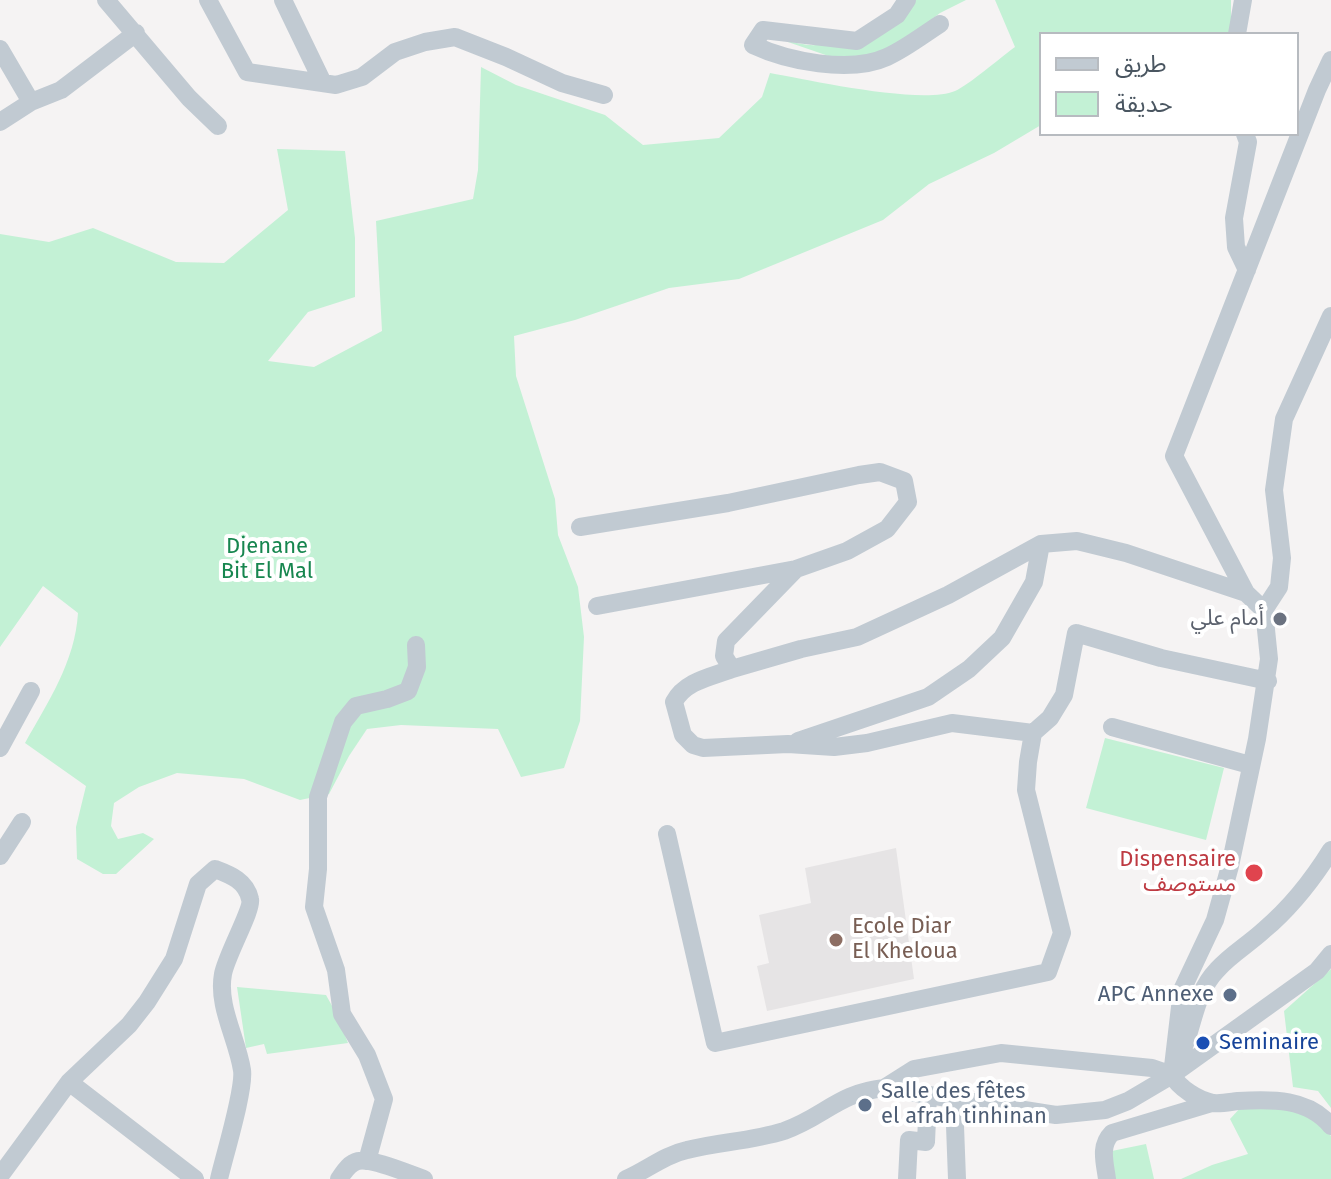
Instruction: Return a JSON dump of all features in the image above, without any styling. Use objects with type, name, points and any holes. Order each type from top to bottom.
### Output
[{"type":"street","points":[[106,0],[189,98],[218,126]]},
{"type":"street","points":[[208,0],[247,72],[336,85],[362,77],[395,52],[425,42],[455,37],[562,83],[604,95]]},
{"type":"street","points":[[283,0],[323,83]]},
{"type":"street","points":[[907,0],[897,15],[857,41],[763,30],[753,45],[777,56],[857,65],[885,58],[940,24]]},
{"type":"street","points":[[1237,32],[1243,0]]},
{"type":"street","points":[[0,122],[31,102],[61,90],[136,33]]},
{"type":"street","points":[[0,49],[31,102]]},
{"type":"street","points":[[1264,610],[1246,593],[1174,456],[1331,60]]},
{"type":"street","points":[[1246,136],[1248,142],[1234,218],[1236,247],[1247,270]]},
{"type":"street","points":[[1212,1103],[1178,1086],[1172,1075],[1182,990],[1215,920],[1230,866],[1268,681],[1264,610],[1279,587],[1282,558],[1274,490],[1284,419],[1331,316]]},
{"type":"street","points":[[580,527],[716,506],[880,472],[904,481],[908,502],[887,529],[847,551],[796,569],[597,606]]},
{"type":"street","points":[[1033,733],[952,723],[867,743],[834,747],[788,744],[703,748],[693,745],[683,735],[674,702],[679,692],[691,684],[732,669],[857,637],[948,595],[1041,544],[1077,541],[1126,553],[1246,593]]},
{"type":"street","points":[[788,744],[928,697],[969,669],[1002,638],[1009,627],[1034,582],[1041,544]]},
{"type":"street","points":[[732,669],[724,656],[726,641],[796,569]]},
{"type":"street","points":[[667,834],[715,1043],[1048,972],[1062,933],[1026,790],[1033,733],[1050,718],[1064,695],[1076,633],[1161,658],[1268,681]]},
{"type":"street","points":[[367,1161],[384,1099],[367,1055],[342,1014],[336,970],[314,907],[318,869],[318,797],[343,722],[356,706],[408,691],[417,667],[416,645]]},
{"type":"street","points":[[0,748],[31,691]]},
{"type":"street","points":[[1112,727],[1250,765]]},
{"type":"street","points":[[0,856],[22,822]]},
{"type":"street","points":[[1172,1075],[1188,1039],[1198,997],[1216,970],[1267,928],[1294,900],[1331,850]]},
{"type":"street","points":[[0,1176],[69,1082],[129,1025],[167,972],[198,884],[215,869],[241,882],[250,898],[251,907],[229,951],[221,993],[243,1074],[219,1179]]},
{"type":"street","points":[[635,1177],[662,1158],[684,1150],[780,1132],[809,1121],[840,1099],[863,1090],[884,1088],[1056,1115],[1087,1114],[1128,1101],[1172,1075],[1317,971],[1331,954]]},
{"type":"street","points":[[884,1088],[914,1069],[1001,1053],[1152,1068],[1172,1075]]},
{"type":"street","points":[[69,1082],[195,1179]]},
{"type":"street","points":[[907,1179],[909,1140],[926,1142],[928,1096]]},
{"type":"street","points":[[954,1099],[957,1179]]},
{"type":"street","points":[[1107,1179],[1104,1148],[1106,1139],[1112,1133],[1212,1103],[1268,1099],[1293,1103],[1320,1113],[1331,1126]]},
{"type":"street","points":[[339,1179],[357,1161],[367,1161],[424,1179]]},
{"type":"shaded area","name":"Ecole Diar El Kheloua","points":[[896,848],[914,979],[767,1011],[757,966],[769,963],[759,915],[811,903],[805,868]]},
{"type":"green space","points":[[901,0],[966,0],[940,13],[887,54],[843,61],[785,41],[813,45],[841,41],[874,24]]},
{"type":"green space","name":"Djenane Bit El Mal","points":[[995,0],[1231,0],[1231,32],[1039,32],[1039,126],[994,153],[929,184],[883,220],[739,279],[669,288],[575,320],[514,336],[516,376],[555,499],[558,535],[578,587],[584,637],[580,721],[564,768],[521,777],[498,729],[401,725],[367,729],[329,794],[300,800],[244,779],[177,773],[139,787],[114,803],[111,826],[118,839],[143,833],[154,839],[116,874],[103,874],[77,859],[76,827],[86,786],[25,743],[66,665],[78,613],[43,586],[0,647],[0,234],[49,242],[93,228],[176,262],[224,263],[288,210],[277,149],[345,151],[355,238],[355,297],[308,312],[268,361],[314,367],[382,331],[376,221],[473,199],[478,170],[481,67],[516,85],[605,115],[643,145],[719,138],[762,97],[770,73],[892,93],[939,95],[955,91],[1015,47]]},
{"type":"green space","points":[[1105,738],[1224,768],[1206,840],[1086,808]]},
{"type":"green space","points":[[1331,969],[1331,1108],[1318,1091],[1293,1087],[1284,1011]]},
{"type":"green space","points":[[237,987],[326,995],[348,1043],[267,1054],[264,1044],[246,1048]]},
{"type":"green space","points":[[1242,1106],[1273,1107],[1318,1117],[1331,1136],[1331,1179],[1181,1179],[1248,1154],[1230,1119]]},
{"type":"green space","points":[[1146,1144],[1154,1179],[1104,1179],[1102,1153]]},
{"type":"place","name":"أمام علي","points":[[1280,619]]},
{"type":"place","name":"Dispensaire مستوصف","points":[[1254,873]]},
{"type":"place","name":"Ecole Diar El Kheloua","points":[[836,940]]},
{"type":"place","name":"APC Annexe","points":[[1230,995]]},
{"type":"place","name":"Seminaire","points":[[1203,1043]]},
{"type":"place","name":"Salle des fêtes el afrah tinhinan","points":[[865,1105]]}]
